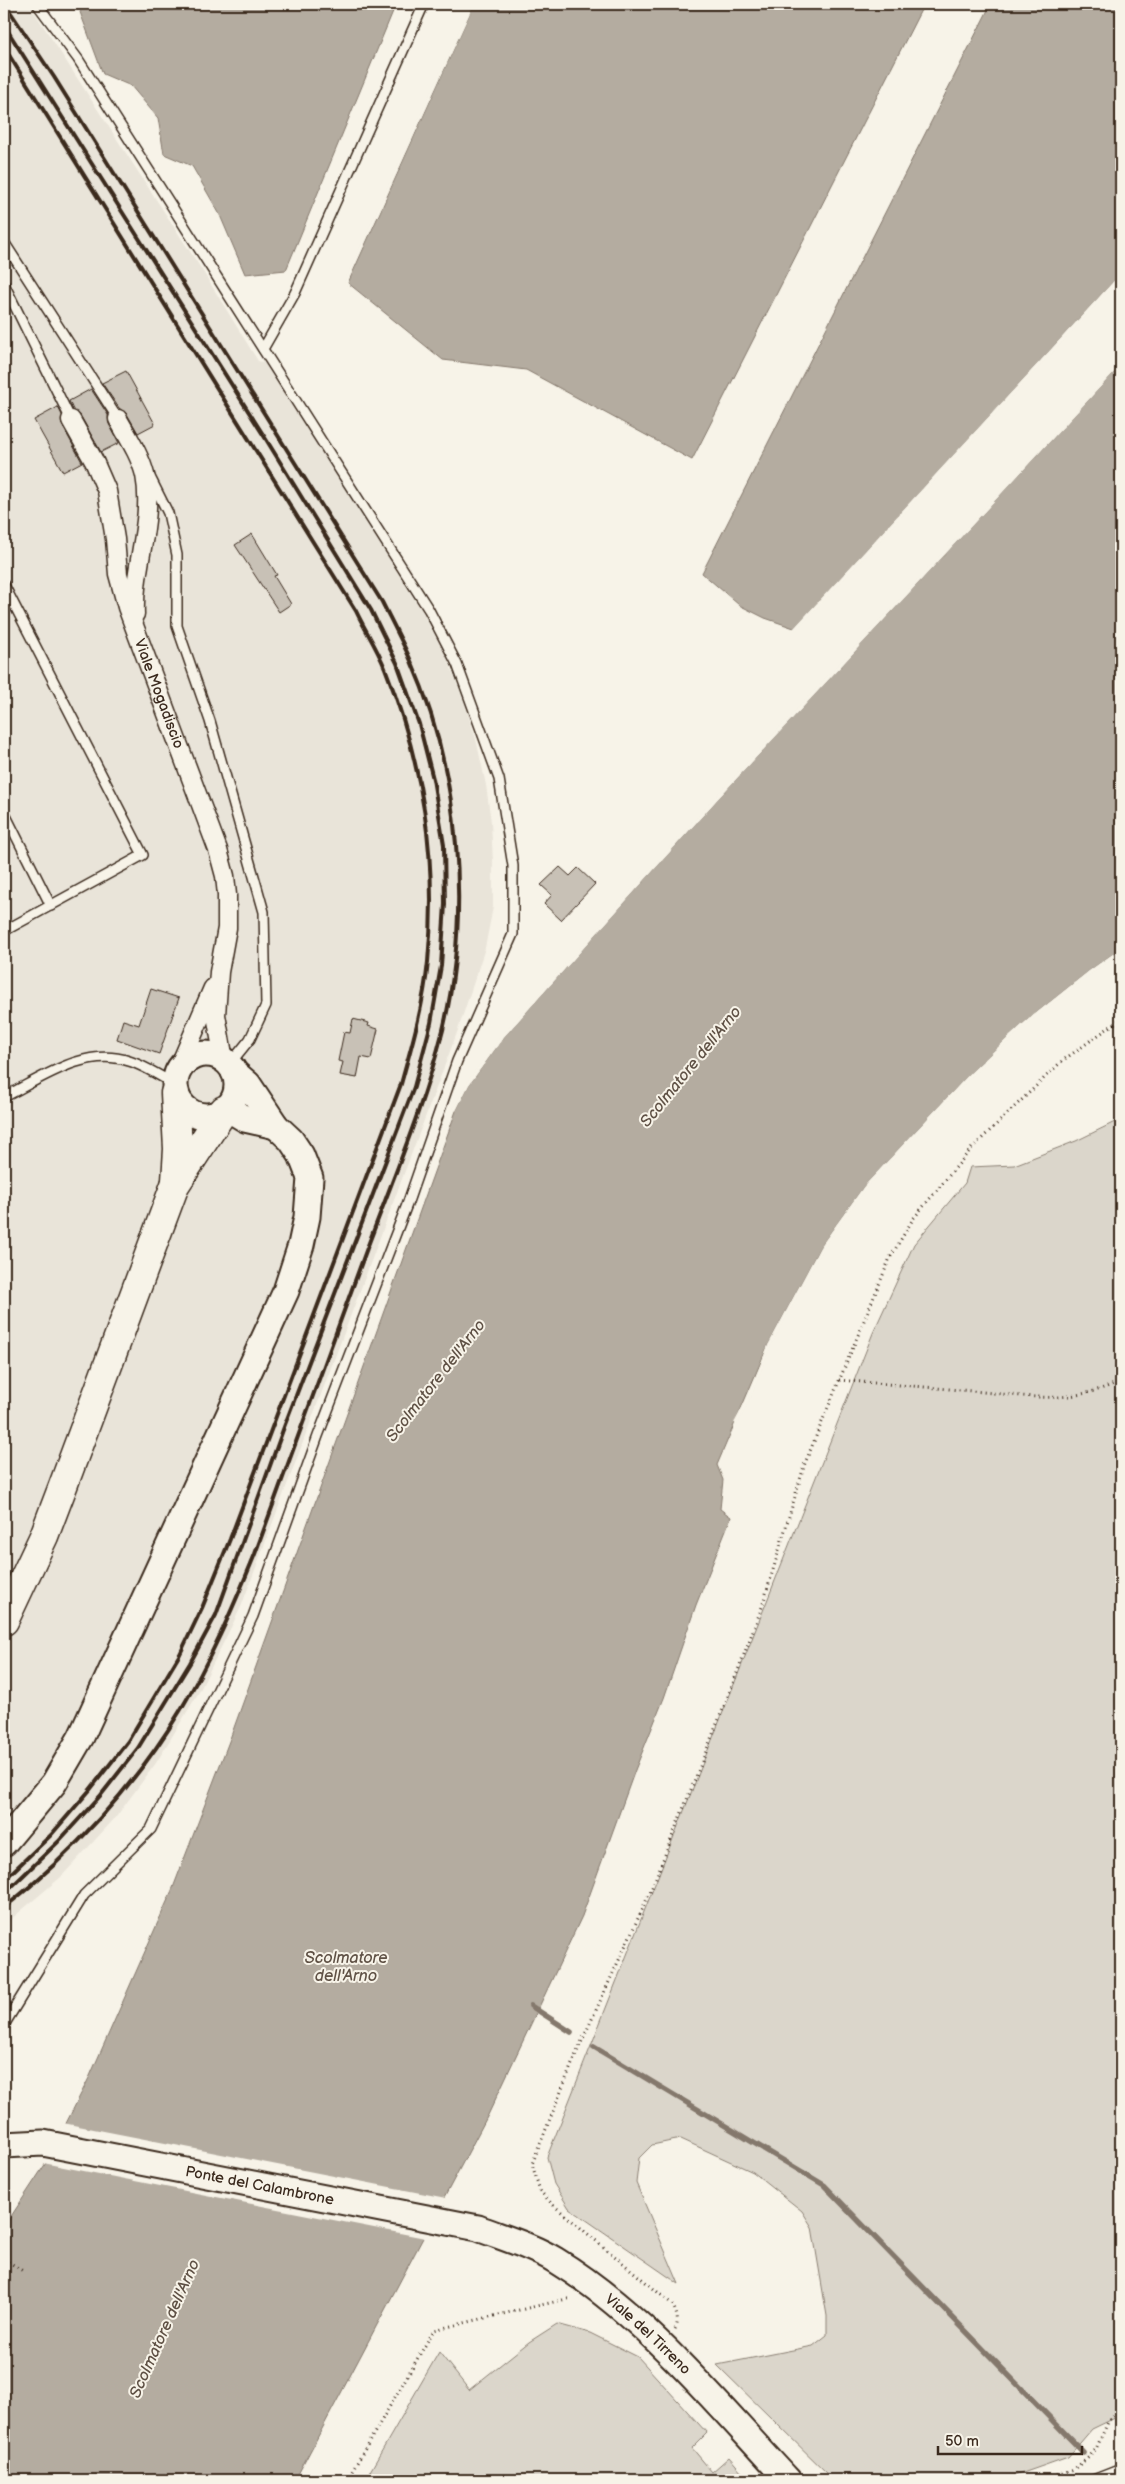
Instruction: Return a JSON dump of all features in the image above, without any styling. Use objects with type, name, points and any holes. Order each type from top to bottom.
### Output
[{"type":"highway","points":[[175,1084],[178,1141],[175,1185]]},
{"type":"highway","points":[[4,1621],[44,1536],[96,1402],[175,1185],[225,1109]]},
{"type":"street","points":[[118,419],[136,450],[144,474],[147,496],[136,578],[136,627]]},
{"type":"street","name":"Viale Mogadiscio","points":[[71,420],[94,461],[107,491],[115,539],[118,574],[127,607],[218,850],[225,876],[227,928],[219,972],[216,1024],[236,1091],[225,1109]]},
{"type":"street","name":"Viale Mogadiscio","points":[[175,1084],[219,972]]},
{"type":"street","points":[[4,1843],[54,1783],[81,1737],[286,1291],[301,1245],[310,1178],[301,1155],[291,1140],[276,1126],[248,1084],[229,1066],[206,1054],[197,1056],[181,1066],[175,1084],[179,1103],[195,1115],[205,1116],[225,1109],[245,1120],[276,1126]]},
{"type":"street","name":"Ponte del Calambrone","points":[[4,2145],[43,2143],[478,2228]]},
{"type":"street","name":"Viale del Tirreno","points":[[478,2228],[517,2242],[554,2260],[600,2291],[664,2349],[788,2480]]},
{"type":"lane","points":[[4,2025],[84,1895],[151,1829],[253,1616],[318,1436],[408,1202],[457,1061],[513,934],[513,866],[499,780],[458,664],[429,610],[263,349],[78,59],[37,4]]},
{"type":"lane","points":[[263,349],[295,293],[424,4]]},
{"type":"lane","points":[[4,242],[118,419]]},
{"type":"lane","points":[[4,284],[71,420]]},
{"type":"lane","points":[[136,450],[168,514],[177,555],[177,626],[210,721],[264,912],[266,1006],[250,1039],[229,1066]]},
{"type":"lane","points":[[4,584],[143,856],[4,931]]},
{"type":"lane","points":[[4,812],[51,906]]},
{"type":"lane","points":[[4,1097],[79,1060],[105,1055],[130,1061],[175,1084]]},
{"type":"lane","points":[[1093,2480],[1121,2468]]},
{"type":"path","points":[[676,2312],[672,2304],[595,2241],[540,2191],[532,2164],[576,2054],[651,1890],[762,1607],[805,1463],[890,1258],[913,1219],[972,1148],[1062,1061],[1121,1019]]},
{"type":"path","points":[[839,1380],[1041,1398],[1080,1396],[1099,1391],[1121,1381]]},
{"type":"path","points":[[4,2259],[23,2271]]},
{"type":"path","points":[[4,2281],[12,2287]]},
{"type":"path","points":[[347,2480],[434,2330],[600,2291]]},
{"type":"path","points":[[1043,2480],[1074,2469],[1089,2457],[1096,2448],[1108,2422],[1121,2404]]},
{"type":"shaded area","points":[[4,4],[29,4],[202,270],[258,361],[266,363],[424,614],[446,656],[463,697],[476,739],[486,785],[491,822],[493,907],[485,948],[458,1030],[241,1607],[199,1692],[156,1763],[116,1817],[61,1877],[4,1925]]},
{"type":"shaded area","points":[[1121,1119],[1121,2415],[1092,2429],[1068,2457],[1003,2480],[834,2480],[717,2365],[813,2346],[827,2335],[827,2316],[812,2227],[802,2211],[753,2172],[681,2139],[652,2145],[639,2158],[636,2183],[679,2284],[569,2208],[554,2184],[547,2157],[873,1333],[914,1244],[965,1183],[970,1167],[1014,1165],[1076,1141]]},
{"type":"shaded area","points":[[557,2324],[590,2333],[638,2357],[707,2433],[692,2448],[712,2472],[729,2457],[749,2480],[365,2480],[439,2352],[469,2390],[529,2342]]},
{"type":"water","points":[[86,4],[396,4],[286,270],[245,274],[219,213],[192,166],[164,154],[158,118],[131,86],[103,74],[80,12]]},
{"type":"water","points":[[474,4],[924,4],[692,460],[526,370],[443,360],[348,283]]},
{"type":"water","points":[[991,4],[1121,4],[1121,273],[794,628],[765,618],[739,605],[702,573]]},
{"type":"water","name":"Scolmatore dell'Arno","points":[[1121,365],[1121,948],[1026,1021],[971,1072],[864,1186],[820,1247],[768,1345],[717,1465],[723,1480],[720,1509],[731,1517],[696,1605],[664,1698],[635,1770],[582,1916],[488,2115],[295,2480],[4,2480],[4,2227],[46,2163],[90,2076],[173,1888],[231,1736],[456,1111],[469,1085],[504,1037],[716,801]]},
{"type":"pier","points":[[472,4],[474,4],[346,285],[345,282]]},
{"type":"pier","points":[[1121,273],[1121,277],[824,600],[795,630],[792,630]]},
{"type":"pier","points":[[1121,363],[716,801],[504,1037],[469,1085],[456,1111],[454,1109],[467,1083],[502,1036],[714,799]]},
{"type":"pier","points":[[1121,948],[1121,951],[1027,1023],[973,1074],[866,1187],[822,1249],[770,1346],[751,1395],[737,1424],[734,1423],[749,1394],[768,1345],[820,1247],[864,1186],[971,1072],[1026,1021]]},
{"type":"pier","points":[[63,2123],[446,2198],[425,2238],[43,2163]]},
{"type":"building","points":[[126,371],[155,424],[138,433],[127,414],[119,408],[102,383]]},
{"type":"building","points":[[91,389],[108,415],[109,424],[119,443],[101,452],[80,415],[73,410],[69,401]]},
{"type":"building","points":[[58,407],[62,415],[62,425],[82,462],[63,472],[34,420]]},
{"type":"building","points":[[252,534],[277,575],[274,576],[291,604],[279,612],[235,545]]},
{"type":"building","points":[[560,867],[570,876],[578,868],[595,884],[561,920],[544,904],[552,895],[541,885]]},
{"type":"building","points":[[151,989],[179,998],[159,1054],[117,1039],[123,1020],[139,1025]]},
{"type":"building","points":[[353,1019],[369,1023],[368,1026],[378,1029],[371,1059],[361,1057],[357,1078],[340,1075],[343,1062],[338,1061],[344,1032],[350,1033]]},
{"type":"waterway","points":[[531,2006],[571,2032]]},
{"type":"waterway","points":[[594,2047],[824,2185],[1084,2453]]},
{"type":"railway","points":[[4,1908],[78,1842],[143,1766],[191,1692],[230,1614],[255,1554],[427,1086],[443,1030],[452,985],[457,938],[458,891],[456,843],[450,795],[441,749],[428,704],[411,661],[382,602],[54,77],[5,4]]},
{"type":"railway","points":[[4,25],[264,436],[371,610],[397,663],[419,724],[433,779],[444,845],[445,904],[441,966],[431,1023],[414,1087],[284,1427],[216,1615],[190,1663],[138,1748],[101,1795],[58,1842],[4,1894]]},
{"type":"railway","points":[[4,47],[356,611],[378,653],[398,704],[418,776],[429,849],[431,886],[431,924],[424,993],[401,1084],[230,1539],[202,1608],[180,1654],[128,1741],[89,1791],[51,1835],[4,1880]]}]
